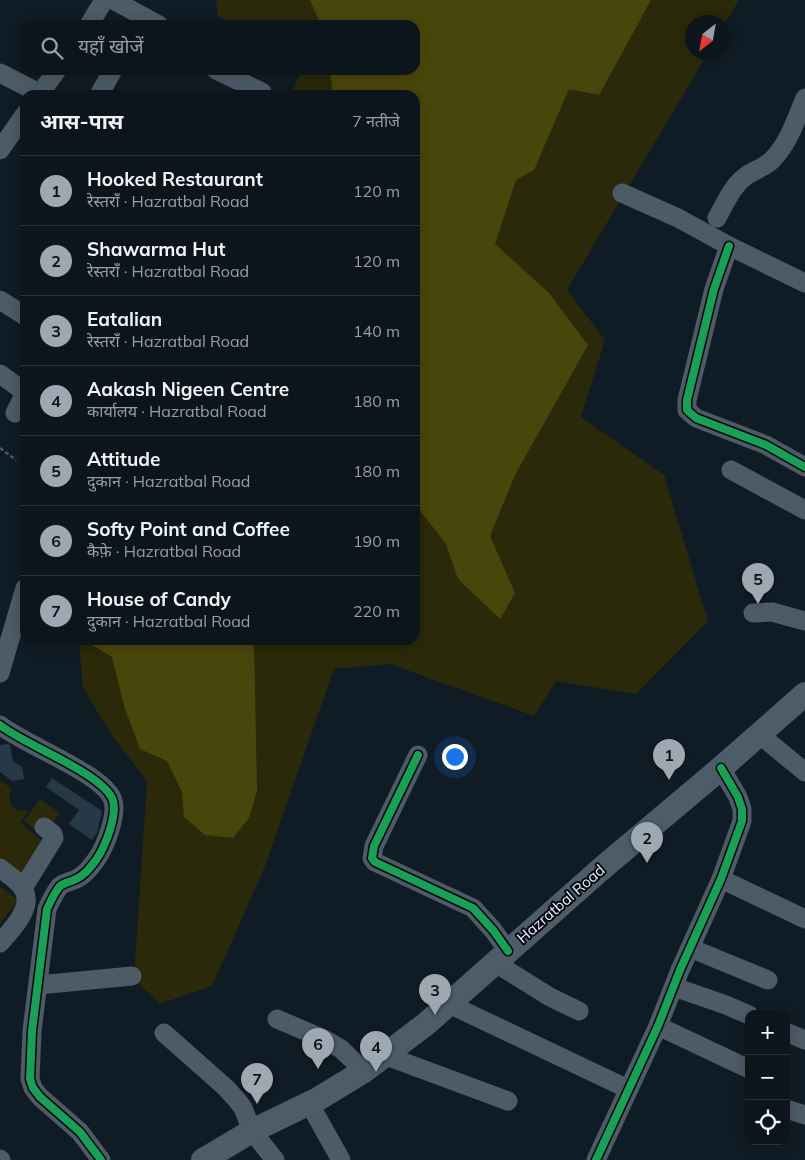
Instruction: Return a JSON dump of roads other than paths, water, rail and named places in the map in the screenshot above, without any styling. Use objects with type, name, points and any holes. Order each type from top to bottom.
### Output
[{"type":"main road","name":"Hazratbal Road","points":[[203,1160],[309,1103],[364,1070],[426,1024],[600,870],[804,695]]},
{"type":"street","points":[[91,20],[104,0]]},
{"type":"street","points":[[113,0],[139,20]]},
{"type":"street","points":[[0,74],[33,90]]},
{"type":"street","points":[[44,90],[54,75]]},
{"type":"street","points":[[108,90],[112,75]]},
{"type":"street","points":[[226,75],[258,90]]},
{"type":"street","points":[[717,218],[739,182],[745,176],[763,167],[781,149],[805,98]]},
{"type":"street","points":[[0,150],[20,121]]},
{"type":"street","points":[[622,192],[678,218],[729,246],[805,283]]},
{"type":"street","points":[[729,246],[714,289],[687,400],[687,410],[696,418],[766,445],[805,467]]},
{"type":"street","points":[[0,300],[20,313]]},
{"type":"street","points":[[0,374],[20,389]]},
{"type":"street","points":[[14,413],[20,402]]},
{"type":"street","points":[[731,470],[805,510]]},
{"type":"street","points":[[0,673],[20,605]]},
{"type":"street","points":[[753,614],[772,612],[805,622]]},
{"type":"street","points":[[0,726],[16,737],[53,755],[93,780],[112,798],[114,808],[106,841],[97,859],[87,872],[75,880],[62,884],[54,894],[47,909],[30,1051],[30,1079],[33,1088],[40,1097],[80,1132],[101,1160]]},
{"type":"street","points":[[759,734],[805,772]]},
{"type":"street","points":[[418,755],[374,846],[372,858],[375,862],[473,908],[493,930],[501,957],[543,993],[579,1011]]},
{"type":"street","points":[[596,1160],[658,1026],[734,846],[743,816],[738,797],[721,768]]},
{"type":"street","points":[[23,888],[54,838],[53,834],[44,827]]},
{"type":"street","points":[[0,868],[17,881],[23,888],[26,898],[24,910],[18,922],[2,939]]},
{"type":"street","points":[[721,879],[805,919]]},
{"type":"street","points":[[690,948],[768,980]]},
{"type":"street","points":[[38,985],[132,976]]},
{"type":"street","points":[[674,987],[745,1013]]},
{"type":"street","points":[[449,1004],[628,1089]]},
{"type":"street","points":[[277,1019],[324,1039],[350,1057],[364,1070]]},
{"type":"street","points":[[658,1026],[745,1067]]},
{"type":"street","points":[[164,1033],[237,1100],[243,1108],[252,1132],[275,1160]]},
{"type":"street","points":[[790,1034],[805,1040]]},
{"type":"street","points":[[384,1055],[508,1101]]},
{"type":"street","points":[[309,1103],[341,1160]]},
{"type":"street","points":[[790,1110],[805,1115]]},
{"type":"place","name":"Attitude","points":[[758,604]]},
{"type":"place","name":"Hooked Restaurant","points":[[669,780]]},
{"type":"place","name":"Shawarma Hut","points":[[647,863]]},
{"type":"place","name":"Eatalian","points":[[435,1015]]},
{"type":"place","name":"Softy Point and Coffee","points":[[318,1069]]},
{"type":"place","name":"Aakash Nigeen Centre","points":[[376,1072]]},
{"type":"place","name":"House of Candy","points":[[257,1104]]}]
